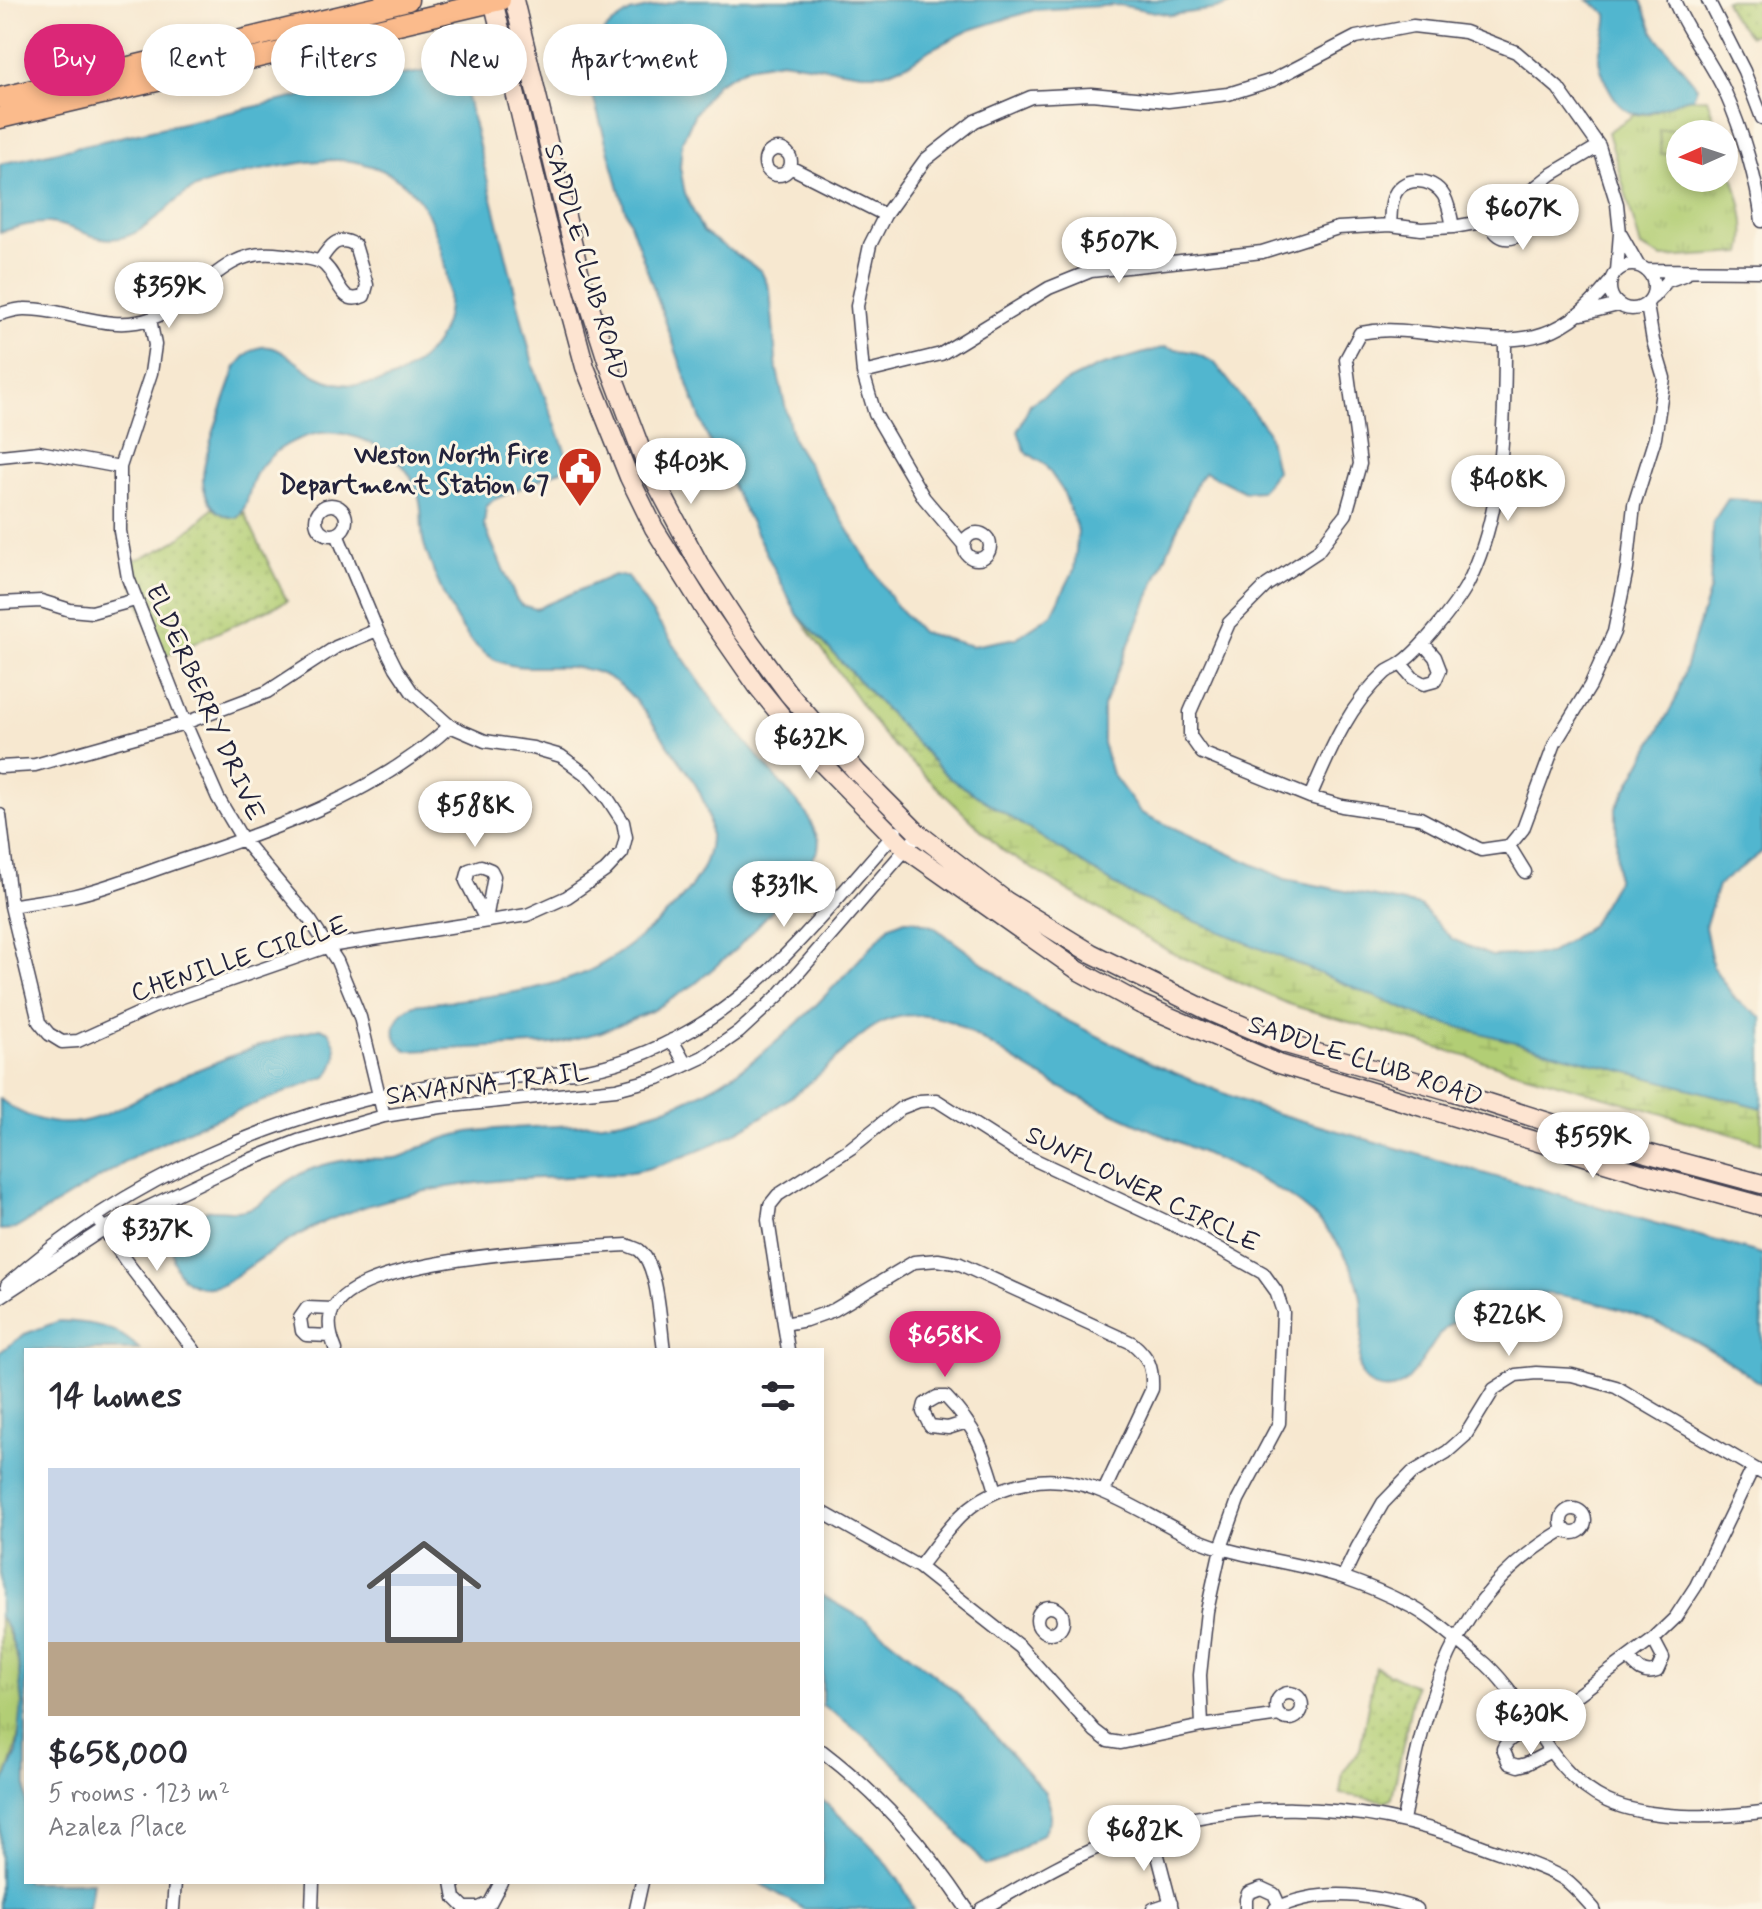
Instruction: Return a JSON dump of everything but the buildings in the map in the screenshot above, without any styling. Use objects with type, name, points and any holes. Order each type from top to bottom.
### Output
[{"type":"main road","points":[[0,98],[408,0]]},
{"type":"main road","points":[[0,118],[495,1]]},
{"type":"street","name":"SADDLE CLUB ROAD","points":[[514,0],[580,275],[607,360],[647,466],[699,564],[743,632],[788,693],[857,772],[913,827],[1006,901],[1067,938],[1137,977],[1286,1044],[1450,1091],[1646,1153],[1762,1184]]},
{"type":"street","points":[[1674,0],[1684,25],[1724,90],[1757,185],[1762,221]]},
{"type":"street","points":[[1708,0],[1744,71],[1762,118]]},
{"type":"street","name":"SADDLE CLUB ROAD","points":[[495,1],[546,222],[585,367],[635,490],[654,528],[708,615],[758,687],[809,750],[899,842],[1079,971],[1140,1004],[1279,1064],[1641,1173],[1762,1206]]},
{"type":"street","points":[[964,545],[924,498],[875,414],[863,373],[857,306],[870,245],[885,215],[925,160],[975,121],[1031,97],[1091,94],[1168,101],[1228,94],[1273,80],[1356,37],[1413,26],[1465,32],[1516,52],[1558,88],[1599,146],[1617,204],[1620,233],[1612,297],[1618,305]]},
{"type":"street","points":[[863,373],[941,354],[1049,288],[1091,271],[1262,252],[1338,228],[1390,225],[1421,229],[1487,221],[1552,174],[1599,146]]},
{"type":"street","points":[[790,167],[885,215]]},
{"type":"street","points":[[1390,225],[1392,201],[1397,191],[1405,184],[1425,181],[1443,193],[1453,227]]},
{"type":"street","points":[[1487,221],[1502,238],[1515,237],[1521,224],[1513,205]]},
{"type":"street","points":[[1620,233],[1654,280],[1650,302],[1653,341]]},
{"type":"street","points":[[0,314],[22,308],[105,323],[150,319],[178,305],[220,269],[246,256],[272,254],[320,261],[334,273],[342,293],[348,299],[356,300],[364,296],[367,285],[355,245],[344,239],[336,241],[320,261]]},
{"type":"street","points":[[1579,315],[1618,305],[1633,310],[1653,341],[1664,378],[1655,438],[1634,505],[1627,569],[1614,632],[1590,686],[1555,743],[1523,829],[1509,846],[1481,850],[1420,818],[1342,806],[1310,797],[1202,753],[1190,736],[1190,712],[1229,623],[1267,585],[1317,552],[1346,514],[1360,464],[1346,359],[1360,333],[1382,328],[1505,341],[1556,331],[1579,315],[1626,265],[1762,271]]},
{"type":"street","points":[[1633,310],[1650,302],[1667,281],[1697,270]]},
{"type":"street","name":"ELDERBERRY DRIVE","points":[[150,319],[155,345],[151,373],[120,467],[120,531],[128,578],[218,798],[243,840],[329,946],[360,1017],[384,1116]]},
{"type":"street","points":[[1310,797],[1335,739],[1351,715],[1386,672],[1401,664],[1423,643],[1466,586],[1490,523],[1501,457],[1505,341]]},
{"type":"street","points":[[0,456],[39,452],[120,467]]},
{"type":"street","name":"CHENILLE CIRCLE","points":[[0,815],[11,906],[39,1022],[49,1034],[62,1042],[78,1041],[153,1007],[329,946],[527,915],[567,897],[614,862],[622,853],[626,837],[623,822],[588,776],[561,756],[533,748],[485,741],[450,726],[412,692],[377,630],[337,534]]},
{"type":"street","points":[[0,603],[41,601],[70,610],[92,612],[135,600]]},
{"type":"street","points":[[0,767],[35,765],[185,723],[267,692],[336,647],[377,630]]},
{"type":"street","points":[[1401,664],[1413,678],[1424,684],[1435,681],[1440,670],[1435,657],[1423,643]]},
{"type":"street","points":[[11,906],[74,896],[243,840],[301,817],[363,787],[427,748],[450,726]]},
{"type":"street","name":"SAVANNA TRAIL","points":[[0,1294],[57,1242],[95,1217],[167,1175],[234,1144],[295,1121],[380,1096],[437,1084],[576,1072],[614,1064],[672,1040],[731,1005],[913,827]]},
{"type":"street","name":"SAVANNA TRAIL","points":[[0,1294],[105,1228],[254,1158],[298,1141],[384,1116],[509,1098],[616,1089],[658,1078],[703,1057],[729,1039],[779,995],[913,827]]},
{"type":"street","points":[[1509,846],[1525,872]]},
{"type":"street","points":[[714,1016],[729,1039]]},
{"type":"street","points":[[672,1040],[686,1065]]},
{"type":"street","name":"SUNFLOWER CIRCLE","points":[[788,1348],[768,1220],[770,1205],[778,1195],[851,1148],[901,1108],[919,1101],[936,1100],[1016,1151],[1195,1235],[1263,1273],[1276,1291],[1283,1312],[1279,1423],[1238,1500],[1221,1548],[1207,1611],[1201,1659],[1202,1726]]},
{"type":"street","points":[[1641,1173],[1646,1153]]},
{"type":"street","points":[[95,1217],[192,1348]]},
{"type":"street","points":[[335,1348],[330,1336],[333,1309],[345,1296],[366,1282],[456,1258],[542,1249],[627,1245],[639,1249],[647,1259],[653,1276],[664,1348]]},
{"type":"street","points":[[784,1324],[834,1310],[914,1262],[938,1260],[960,1264],[1132,1343],[1147,1355],[1153,1371],[1152,1389],[1104,1491]]},
{"type":"street","points":[[330,1336],[306,1335],[302,1331],[300,1318],[307,1308],[333,1309]]},
{"type":"street","points":[[1343,1577],[1383,1503],[1412,1473],[1447,1452],[1465,1436],[1494,1389],[1516,1375],[1572,1375],[1616,1387],[1757,1472],[1696,1586],[1675,1618],[1653,1639],[1533,1728],[1505,1744],[1503,1749],[1509,1763],[1518,1766],[1549,1752]]},
{"type":"street","points":[[967,1422],[982,1443],[996,1491]]},
{"type":"street","points":[[919,1567],[961,1513],[996,1491],[1032,1481],[1068,1480],[1104,1491],[1180,1533],[1221,1548],[1343,1577],[1410,1605],[1482,1660],[1513,1695],[1549,1752],[1580,1785],[1608,1802],[1649,1812],[1696,1817],[1762,1812]]},
{"type":"street","points":[[824,1513],[919,1567],[1020,1647],[1095,1731],[1108,1741],[1121,1743],[1202,1726],[1280,1715]]},
{"type":"street","points":[[1403,1820],[1420,1735],[1434,1685],[1455,1640],[1496,1583],[1535,1546],[1565,1529]]},
{"type":"street","points":[[1020,1647],[1041,1630]]},
{"type":"street","points":[[1628,1658],[1641,1671],[1657,1671],[1663,1658],[1653,1639]]},
{"type":"street","points":[[824,1753],[900,1819],[936,1863],[967,1909]]},
{"type":"street","points":[[982,1909],[1060,1865],[1105,1844],[1151,1829],[1208,1815],[1311,1809],[1403,1820],[1464,1839],[1563,1878],[1594,1909]]},
{"type":"street","points":[[1151,1829],[1172,1906],[1153,1909]]},
{"type":"street","points":[[173,1909],[175,1884]]},
{"type":"street","points":[[312,1909],[313,1884]]},
{"type":"street","points":[[452,1884],[455,1898],[465,1908],[479,1908],[490,1903],[500,1884]]},
{"type":"street","points":[[636,1909],[642,1884]]},
{"type":"street","points":[[1246,1909],[1248,1893],[1261,1888],[1274,1894],[1277,1908],[1294,1900],[1334,1894],[1390,1900],[1417,1909]]},
{"type":"green space","points":[[1725,0],[1762,0],[1762,31],[1750,36],[1732,16]]},
{"type":"green space","points":[[1707,98],[1714,120],[1666,120],[1666,192],[1737,192],[1743,214],[1742,253],[1663,258],[1641,247],[1608,132],[1634,115],[1650,113],[1680,99]]},
{"type":"green space","points":[[1659,130],[1666,130],[1666,154],[1661,154]]},
{"type":"green space","points":[[213,508],[237,518],[244,512],[287,601],[159,659],[125,563],[152,554],[173,542]]},
{"type":"green space","points":[[797,614],[948,777],[1762,1108],[1762,1143],[1291,1005],[1170,952],[1003,851],[885,737]]},
{"type":"green space","points":[[0,1616],[17,1659],[22,1703],[16,1747],[0,1791]]},
{"type":"green space","points":[[1375,1667],[1415,1686],[1392,1798],[1386,1801],[1340,1794],[1343,1772],[1360,1749]]},
{"type":"water","points":[[683,0],[1241,0],[1216,9],[1171,15],[1119,5],[1034,10],[970,30],[910,63],[884,73],[862,73],[781,61],[747,67],[727,78],[727,24],[612,24],[630,12]]},
{"type":"water","points":[[1588,0],[1641,0],[1654,33],[1697,87],[1693,98],[1646,113],[1632,113],[1624,108],[1606,83],[1600,65],[1607,14]]},
{"type":"water","points":[[421,72],[421,96],[467,96],[534,368],[568,458],[567,466],[559,471],[493,500],[486,507],[484,525],[516,599],[521,605],[536,609],[614,575],[627,577],[722,714],[807,814],[819,841],[813,858],[774,908],[737,948],[695,984],[654,1010],[601,1032],[554,1044],[408,1051],[397,1040],[395,1027],[401,1014],[414,1005],[477,998],[560,982],[580,975],[620,953],[663,917],[697,879],[706,859],[710,837],[708,815],[699,790],[641,707],[613,680],[572,667],[512,665],[494,659],[476,645],[453,614],[430,563],[423,539],[416,488],[403,466],[382,449],[344,434],[319,433],[294,441],[263,464],[237,518],[218,511],[209,501],[204,487],[204,470],[216,424],[236,367],[247,354],[257,348],[277,349],[317,376],[347,385],[390,379],[416,364],[430,351],[445,322],[448,288],[441,250],[418,198],[399,179],[386,172],[354,162],[322,161],[237,175],[200,186],[150,223],[124,237],[104,238],[48,223],[0,232],[0,164],[302,96],[405,96],[405,75]]},
{"type":"water","points":[[593,96],[708,96],[694,115],[682,142],[680,167],[685,194],[703,232],[761,271],[770,290],[777,370],[793,440],[893,602],[921,632],[972,646],[1016,638],[1052,614],[1074,570],[1078,531],[1063,491],[1045,465],[1025,451],[1018,431],[1030,404],[1097,367],[1165,347],[1192,352],[1214,362],[1267,430],[1276,471],[1261,491],[1245,492],[1205,472],[1197,482],[1103,706],[1103,743],[1112,774],[1141,813],[1285,879],[1420,906],[1452,939],[1491,956],[1549,954],[1591,925],[1617,880],[1616,808],[1675,701],[1710,589],[1713,522],[1728,499],[1762,501],[1762,852],[1718,885],[1705,927],[1713,967],[1736,1000],[1762,1018],[1762,1108],[1428,1019],[1128,893],[948,777],[797,614],[706,434],[624,206]]},
{"type":"water","points":[[905,920],[934,927],[1048,1011],[1151,1063],[1262,1109],[1762,1254],[1762,1384],[1700,1344],[1649,1320],[1571,1297],[1521,1294],[1495,1300],[1447,1327],[1408,1380],[1398,1387],[1388,1390],[1375,1387],[1360,1371],[1361,1298],[1347,1258],[1322,1224],[1296,1201],[1251,1175],[1077,1096],[952,1022],[927,1016],[887,1020],[856,1040],[808,1084],[759,1119],[705,1148],[663,1164],[637,1171],[479,1183],[402,1196],[352,1211],[306,1231],[224,1284],[208,1287],[194,1285],[183,1278],[176,1268],[174,1243],[193,1218],[209,1210],[241,1211],[255,1206],[287,1182],[320,1166],[353,1159],[399,1157],[469,1132],[602,1123],[648,1114],[690,1099],[728,1078],[764,1052],[829,992],[890,926]]},
{"type":"water","points":[[320,1028],[329,1032],[336,1049],[335,1061],[326,1077],[197,1126],[141,1153],[15,1229],[0,1230],[0,1099],[38,1119],[59,1123],[80,1122],[115,1110],[225,1058]]},
{"type":"water","points":[[59,1321],[82,1323],[122,1335],[138,1348],[24,1348],[24,1884],[93,1884],[89,1909],[0,1909],[0,1791],[17,1753],[22,1704],[18,1661],[9,1631],[0,1616],[0,1352],[25,1334]]},
{"type":"water","points":[[824,1596],[867,1621],[956,1692],[1044,1791],[1050,1806],[1050,1819],[1043,1833],[1006,1859],[984,1864],[889,1758],[824,1706]]},
{"type":"water","points":[[824,1802],[886,1863],[914,1909],[804,1909],[761,1884],[824,1884]]},
{"type":"place","name":"Weston North Fire Department Station 67","points":[[580,508]]}]
